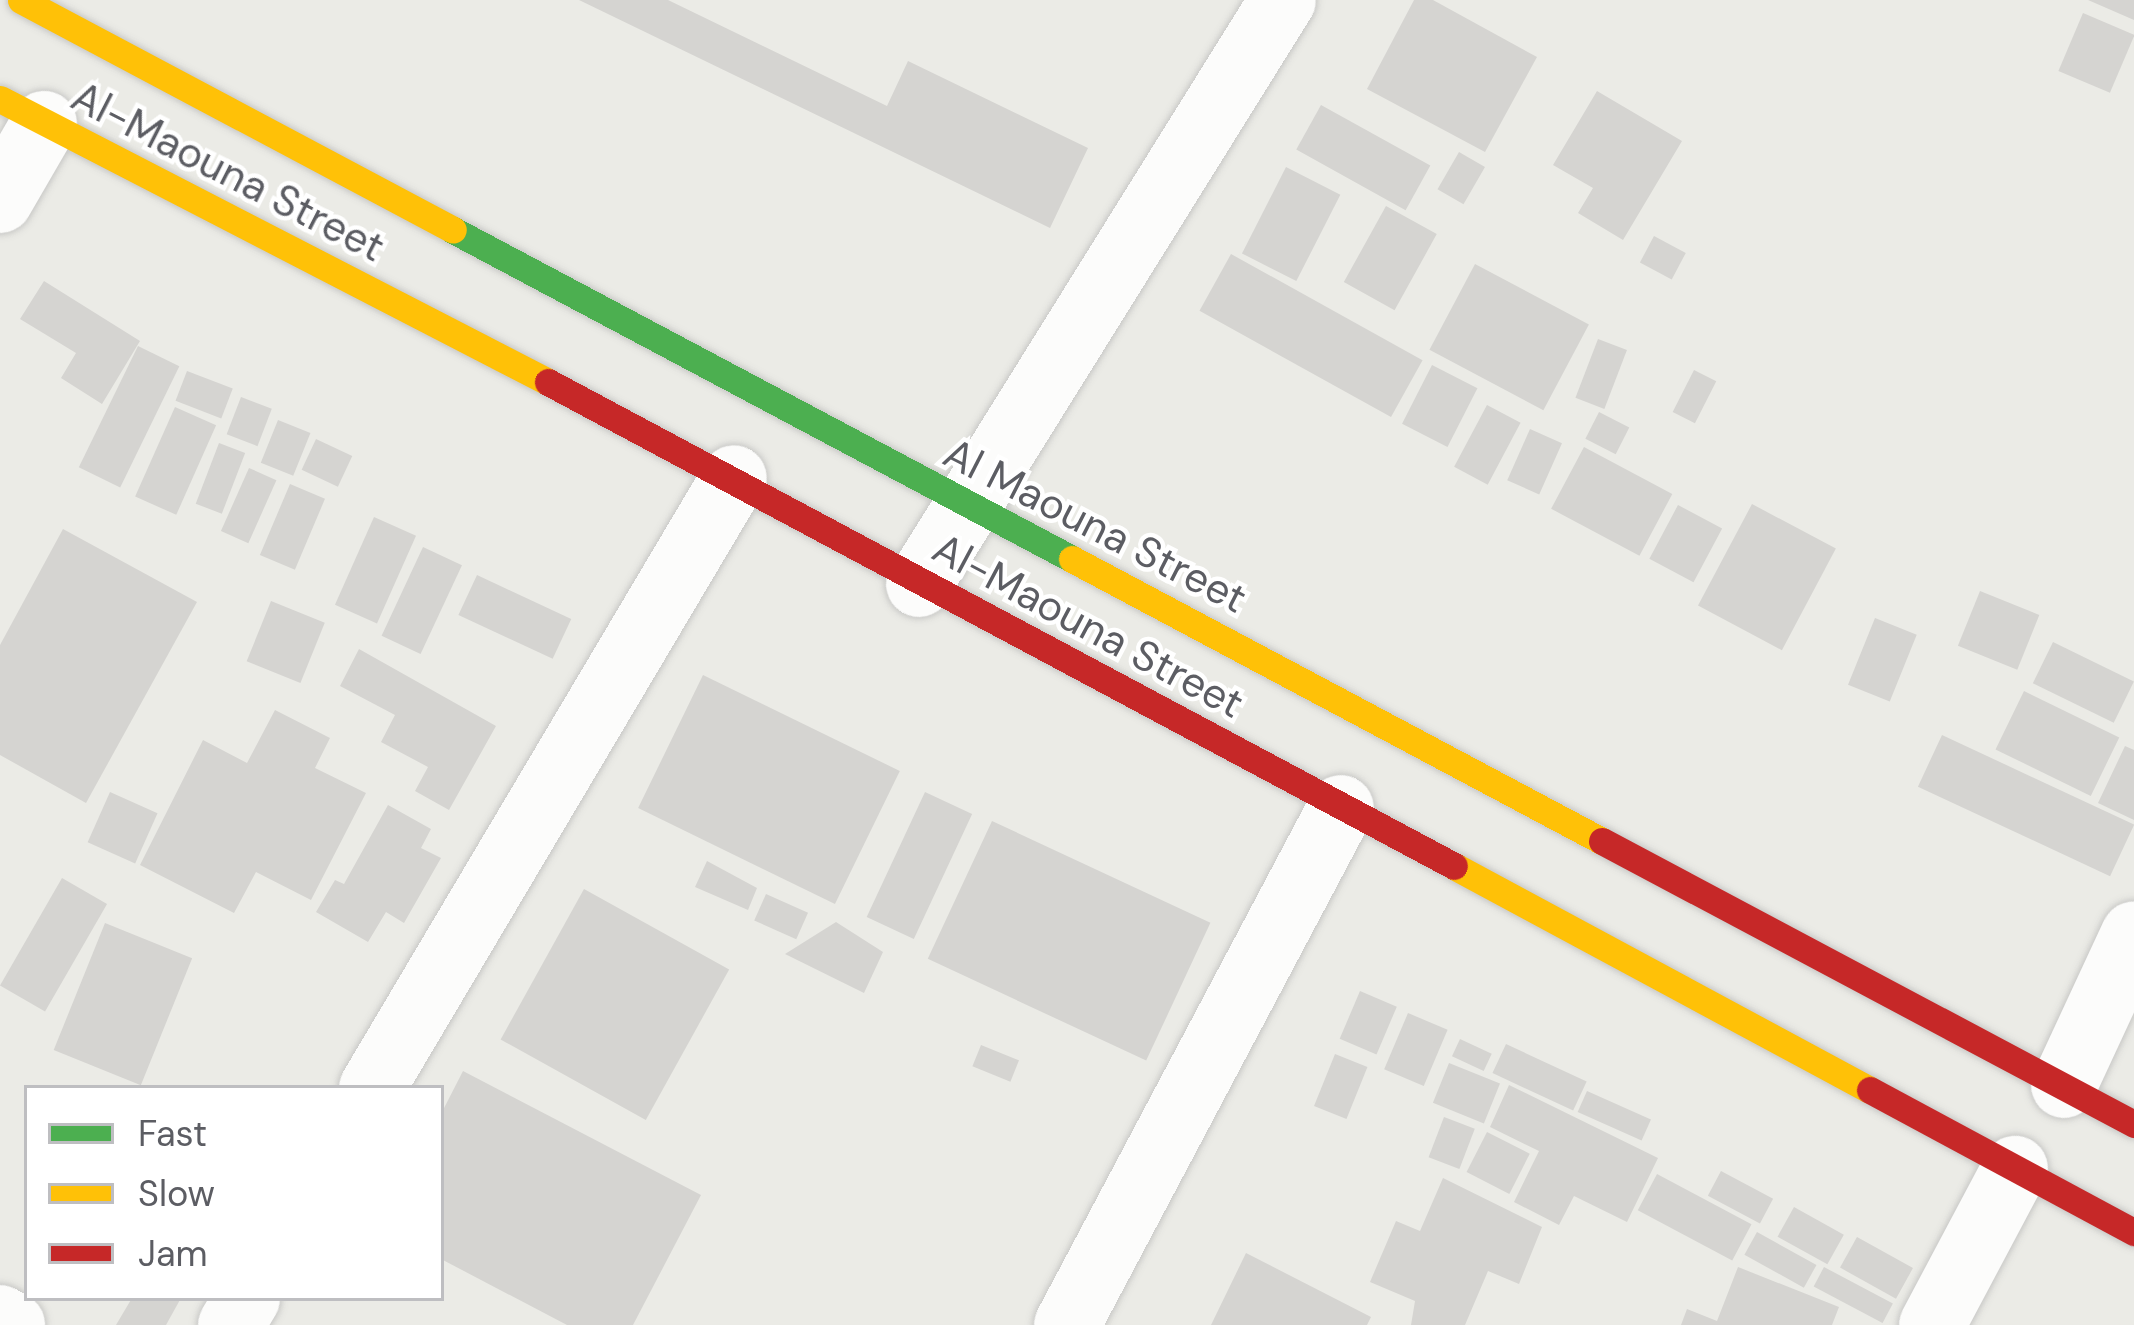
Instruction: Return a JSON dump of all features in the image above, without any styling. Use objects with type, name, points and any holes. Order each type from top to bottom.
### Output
[{"type":"highway","name":"Al Maouna Street","points":[[20,0],[2134,1124]]},
{"type":"highway","name":"Al-Maouna Street","points":[[22,112],[734,478],[919,584],[2134,1232]]},
{"type":"street","points":[[919,584],[1283,0]]},
{"type":"street","points":[[0,200],[22,112]]},
{"type":"street","points":[[374,1085],[734,478]]},
{"type":"street","points":[[1067,1325],[1341,808]]},
{"type":"street","points":[[2063,1085],[2134,934]]},
{"type":"street","points":[[1932,1325],[2015,1168]]},
{"type":"street","points":[[0,1318],[12,1325]]},
{"type":"building","points":[[579,0],[668,0],[887,106],[908,61],[1088,148],[1050,228]]},
{"type":"building","points":[[1414,0],[1433,0],[1537,57],[1485,152],[1367,89]]},
{"type":"building","points":[[2088,0],[2134,0],[2134,20]]},
{"type":"building","points":[[2083,13],[2134,35],[2110,93],[2058,71]]},
{"type":"building","points":[[1597,91],[1682,141],[1623,240],[1578,213],[1593,188],[1553,165]]},
{"type":"building","points":[[1321,105],[1430,166],[1406,210],[1296,150]]},
{"type":"building","points":[[1459,152],[1485,167],[1463,204],[1438,189]]},
{"type":"building","points":[[1286,167],[1340,195],[1296,281],[1242,253]]},
{"type":"building","points":[[1386,206],[1437,234],[1395,310],[1344,282]]},
{"type":"building","points":[[1654,236],[1686,253],[1672,279],[1640,262]]},
{"type":"building","points":[[1231,254],[1423,360],[1391,417],[1199,311]]},
{"type":"building","points":[[1475,264],[1589,325],[1543,410],[1429,350]]},
{"type":"building","points":[[44,281],[140,341],[102,404],[61,378],[76,353],[20,319]]},
{"type":"building","points":[[1598,339],[1627,350],[1604,409],[1575,398]]},
{"type":"building","points":[[138,346],[179,366],[120,488],[79,467]]},
{"type":"building","points":[[1432,365],[1477,388],[1447,447],[1402,424]]},
{"type":"building","points":[[1694,370],[1716,381],[1695,423],[1673,412]]},
{"type":"building","points":[[187,371],[233,389],[221,418],[176,401]]},
{"type":"building","points":[[241,397],[272,409],[257,446],[227,434]]},
{"type":"building","points":[[1487,405],[1521,423],[1488,485],[1454,467]]},
{"type":"building","points":[[175,407],[216,425],[176,515],[135,497]]},
{"type":"building","points":[[1599,412],[1629,427],[1616,454],[1585,439]]},
{"type":"building","points":[[278,420],[310,433],[293,476],[261,463]]},
{"type":"building","points":[[1530,429],[1562,443],[1539,494],[1507,480]]},
{"type":"building","points":[[316,439],[352,456],[338,487],[302,470]]},
{"type":"building","points":[[219,443],[245,453],[222,514],[196,504]]},
{"type":"building","points":[[1584,447],[1672,494],[1639,556],[1551,509]]},
{"type":"building","points":[[249,468],[276,480],[248,543],[221,531]]},
{"type":"building","points":[[290,484],[325,499],[295,570],[260,555]]},
{"type":"building","points":[[1752,504],[1836,549],[1782,650],[1698,606]]},
{"type":"building","points":[[1678,505],[1722,528],[1694,582],[1649,559]]},
{"type":"building","points":[[374,517],[416,536],[377,623],[335,605]]},
{"type":"building","points":[[63,529],[197,602],[86,803],[0,755],[0,645]]},
{"type":"building","points":[[423,547],[462,565],[421,654],[382,636]]},
{"type":"building","points":[[477,575],[571,619],[553,659],[458,615]]},
{"type":"building","points":[[1980,591],[2039,615],[2017,670],[1958,646]]},
{"type":"building","points":[[271,601],[325,623],[300,683],[247,661]]},
{"type":"building","points":[[1875,618],[1917,635],[1890,702],[1848,685]]},
{"type":"building","points":[[2053,642],[2134,681],[2114,723],[2033,683]]},
{"type":"building","points":[[359,649],[496,726],[449,810],[415,791],[428,767],[381,742],[395,715],[340,686]]},
{"type":"building","points":[[703,675],[900,771],[835,904],[638,808]]},
{"type":"building","points":[[2024,691],[2119,737],[2091,796],[1996,749]]},
{"type":"building","points":[[275,710],[330,738],[315,768],[366,793],[311,900],[256,872],[234,913],[140,865],[203,740],[247,763]]},
{"type":"building","points":[[1942,735],[2134,825],[2110,876],[1918,787]]},
{"type":"building","points":[[2125,746],[2134,750],[2134,820],[2098,803]]},
{"type":"building","points":[[110,792],[158,813],[135,863],[88,842]]},
{"type":"building","points":[[925,792],[972,814],[914,939],[867,917]]},
{"type":"building","points":[[388,805],[431,829],[421,848],[441,858],[404,923],[386,912],[368,942],[316,912],[335,880],[344,884]]},
{"type":"building","points":[[992,821],[1210,923],[1146,1061],[928,959]]},
{"type":"building","points":[[707,861],[757,888],[748,910],[695,887]]},
{"type":"building","points":[[62,878],[107,904],[45,1011],[0,985]]},
{"type":"building","points":[[584,889],[729,969],[646,1120],[501,1039]]},
{"type":"building","points":[[766,894],[808,913],[796,939],[754,920]]},
{"type":"building","points":[[836,922],[883,952],[864,993],[785,954]]},
{"type":"building","points":[[105,923],[192,958],[140,1085],[54,1050]]},
{"type":"building","points":[[1360,991],[1397,1007],[1377,1054],[1340,1039]]},
{"type":"building","points":[[1408,1013],[1448,1030],[1424,1086],[1384,1069]]},
{"type":"building","points":[[1460,1039],[1492,1054],[1484,1071],[1452,1056]]},
{"type":"building","points":[[1506,1044],[1587,1082],[1573,1111],[1492,1073]]},
{"type":"building","points":[[981,1045],[1019,1060],[1010,1082],[972,1066]]},
{"type":"building","points":[[1335,1054],[1367,1067],[1346,1119],[1314,1106]]},
{"type":"building","points":[[1449,1063],[1500,1084],[1484,1123],[1433,1103]]},
{"type":"building","points":[[463,1071],[701,1195],[633,1325],[567,1325],[444,1261],[444,1108]]},
{"type":"building","points":[[1509,1085],[1658,1158],[1627,1222],[1574,1196],[1559,1225],[1514,1202],[1539,1151],[1490,1127]]},
{"type":"building","points":[[1587,1091],[1651,1119],[1642,1140],[1578,1112]]},
{"type":"building","points":[[1444,1117],[1475,1129],[1459,1169],[1429,1157]]},
{"type":"building","points":[[1487,1132],[1530,1154],[1509,1194],[1467,1172]]},
{"type":"building","points":[[1721,1171],[1773,1199],[1760,1223],[1708,1196]]},
{"type":"building","points":[[1657,1174],[1751,1224],[1732,1260],[1638,1210]]},
{"type":"building","points":[[1443,1178],[1542,1227],[1519,1284],[1488,1271],[1465,1325],[1411,1325],[1415,1301],[1370,1282],[1396,1221],[1420,1231]]},
{"type":"building","points":[[1794,1207],[1844,1235],[1827,1264],[1778,1237]]},
{"type":"building","points":[[1757,1232],[1816,1265],[1804,1288],[1744,1255]]},
{"type":"building","points":[[1857,1237],[1913,1268],[1896,1299],[1840,1268]]},
{"type":"building","points":[[1246,1253],[1371,1317],[1367,1325],[1211,1325]]},
{"type":"building","points":[[1738,1267],[1839,1307],[1832,1325],[1681,1325],[1687,1309],[1717,1321]]},
{"type":"building","points":[[1824,1267],[1893,1304],[1883,1323],[1814,1286]]},
{"type":"building","points":[[130,1301],[179,1301],[166,1325],[116,1325]]},
{"type":"traffic: fast","points":[[453,230],[1072,559]]},
{"type":"traffic: slow","points":[[21,0],[453,230]]},
{"type":"traffic: slow","points":[[0,99],[548,382]]},
{"type":"traffic: slow","points":[[1072,559],[1602,841]]},
{"type":"traffic: slow","points":[[1454,866],[1870,1090]]},
{"type":"traffic: jam","points":[[548,382],[1454,866]]},
{"type":"traffic: jam","points":[[1602,841],[2134,1124]]},
{"type":"traffic: jam","points":[[1870,1090],[2134,1232]]}]
